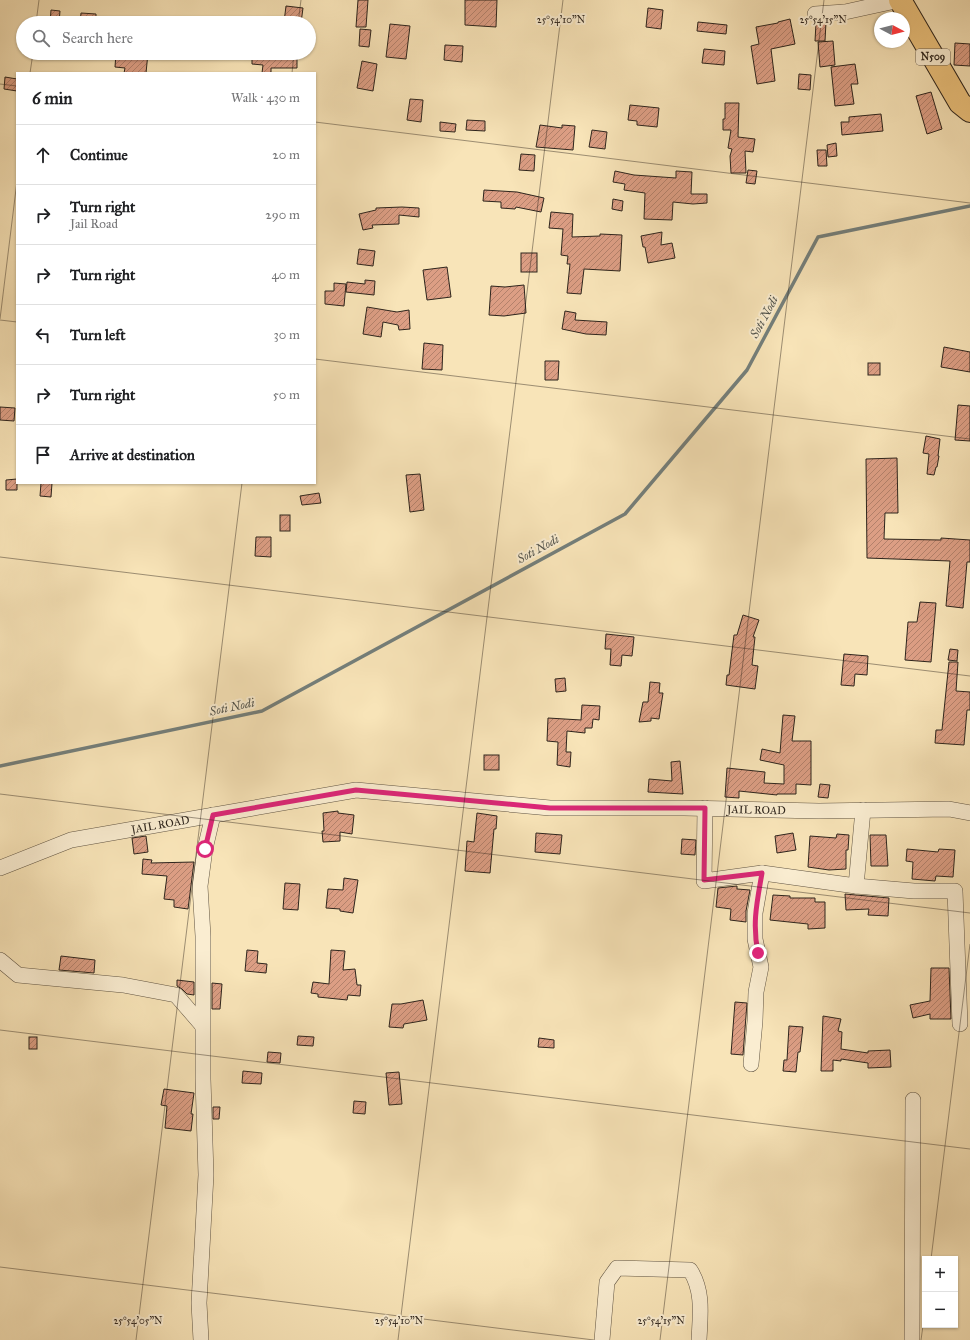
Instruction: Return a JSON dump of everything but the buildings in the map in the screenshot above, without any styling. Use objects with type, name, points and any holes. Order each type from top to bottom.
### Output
[{"type":"highway","name":"N509","points":[[900,0],[960,103],[970,111]]},
{"type":"street","points":[[815,14],[845,12],[900,0]]},
{"type":"street","name":"JAIL ROAD","points":[[0,868],[71,840],[356,790],[550,808],[705,808],[820,811],[949,809],[970,813]]},
{"type":"street","points":[[705,808],[704,880],[762,873],[856,886],[914,891],[955,891],[960,1024]]},
{"type":"street","points":[[856,886],[863,810]]},
{"type":"street","points":[[201,1340],[198,1303],[206,1175],[202,1079],[203,936],[200,886],[205,849],[213,815]]},
{"type":"street","points":[[751,1064],[756,992],[761,967],[755,939],[755,913],[762,873]]},
{"type":"street","points":[[0,960],[18,975],[123,985],[176,995],[202,1025]]},
{"type":"street","points":[[912,1340],[913,1100]]},
{"type":"street","points":[[602,1340],[607,1282],[617,1268],[690,1270],[695,1277],[700,1295],[699,1340]]},
{"type":"waterway","name":"Soti Nodi","points":[[0,766],[262,711],[625,514],[747,370],[818,237],[970,206]]},
{"type":"route","points":[[205,849],[213,815],[356,790],[550,808],[705,808],[704,880],[762,873],[755,913],[755,939],[758,953]]}]
